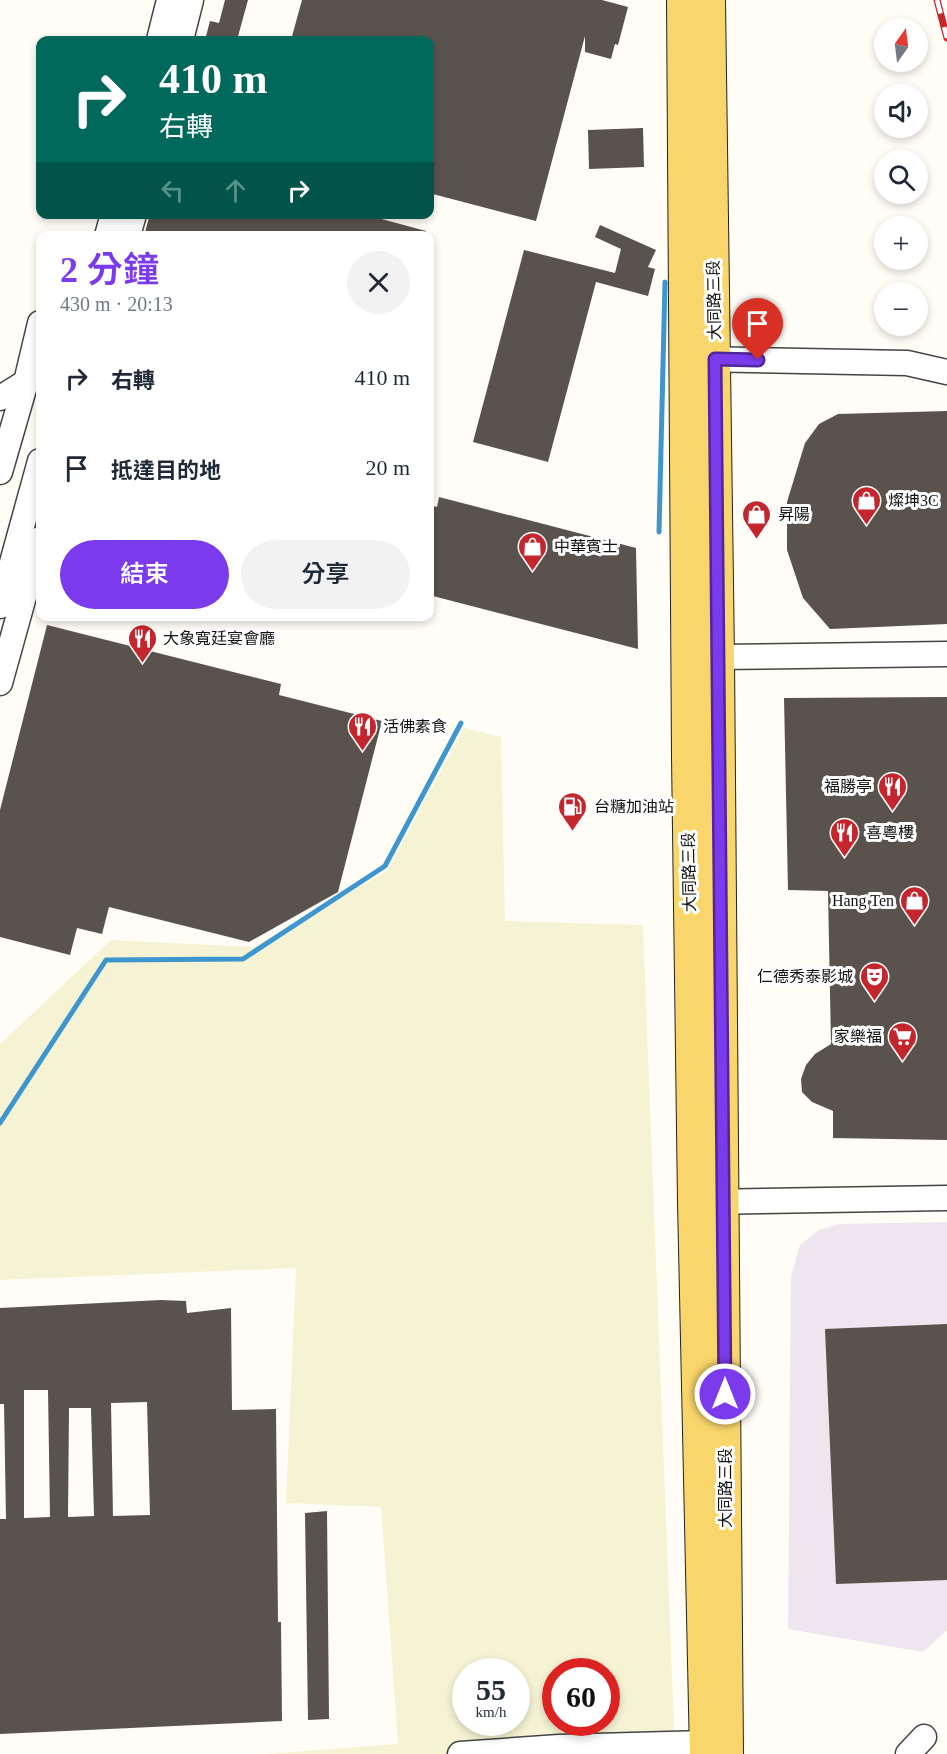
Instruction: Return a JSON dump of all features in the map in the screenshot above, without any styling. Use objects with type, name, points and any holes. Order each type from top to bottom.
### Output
[{"type":"main road","name":"大同路三段","points":[[683,0],[700,359],[718,657],[708,1202]]},
{"type":"main road","name":"大同路三段","points":[[710,0],[688,756],[708,1202],[719,1752]]},
{"type":"street","points":[[160,36],[169,0]]},
{"type":"street","points":[[181,36],[191,0]]},
{"type":"street","points":[[0,472],[36,340]]},
{"type":"street","points":[[700,359],[907,363],[947,372]]},
{"type":"street","points":[[0,398],[26,382]]},
{"type":"street","points":[[0,683],[36,482]]},
{"type":"street","points":[[0,606],[24,543]]},
{"type":"street","points":[[718,657],[947,654]]},
{"type":"street","points":[[708,1202],[947,1198]]},
{"type":"street","points":[[460,1754],[559,1747],[719,1752]]},
{"type":"shaded area","points":[[464,728],[501,737],[505,921],[643,925],[675,1754],[266,1754],[398,1744],[381,1507],[286,1503],[296,1268],[0,1280],[0,1044],[111,940],[253,947],[387,871]]},
{"type":"shaded area","points":[[947,1222],[947,1630],[923,1652],[788,1629],[791,1276],[800,1245],[819,1230],[839,1224]]},
{"type":"building","points":[[225,0],[248,0],[238,36],[206,36],[210,21],[219,23]]},
{"type":"building","points":[[302,0],[602,0],[628,7],[618,45],[615,44],[611,59],[585,52],[585,36],[536,221],[434,194],[434,36],[292,36]]},
{"type":"building","points":[[643,128],[644,167],[589,169],[588,130]]},
{"type":"building","points":[[149,219],[382,219],[426,231],[145,231]]},
{"type":"building","points":[[600,225],[656,250],[648,267],[655,269],[648,296],[596,282],[548,462],[473,442],[524,250],[615,273],[621,249],[595,237]]},
{"type":"building","name":"燦坤3C","points":[[947,411],[947,624],[830,629],[803,598],[787,550],[787,502],[805,443],[819,424],[838,414]]},
{"type":"building","name":"中華賓士","points":[[439,497],[636,548],[638,649],[434,596],[434,506],[437,507]]},
{"type":"building","points":[[47,625],[281,684],[279,695],[382,721],[338,892],[249,942],[109,907],[102,934],[77,928],[70,955],[0,937],[0,810]]},
{"type":"building","points":[[947,697],[947,1140],[833,1138],[833,1111],[812,1102],[802,1092],[801,1079],[806,1065],[815,1054],[831,1044],[828,891],[788,890],[784,698]]},
{"type":"building","points":[[161,1300],[186,1301],[187,1313],[231,1308],[232,1410],[276,1409],[278,1622],[281,1622],[282,1721],[0,1734],[0,1519],[6,1519],[4,1404],[0,1404],[0,1308]],"holes":[[[24,1390],[48,1390],[50,1517],[24,1518]],[[147,1402],[150,1515],[113,1516],[111,1403]],[[69,1408],[91,1408],[94,1516],[68,1517]]]},
{"type":"building","points":[[947,1324],[947,1580],[836,1584],[825,1329]]},
{"type":"building","points":[[327,1511],[329,1719],[308,1720],[305,1513]]},
{"type":"waterway","points":[[659,532],[665,282]]},
{"type":"waterway","points":[[0,1123],[106,960],[243,959],[385,866],[461,723]]},
{"type":"railway","points":[[937,0],[947,38]]},
{"type":"place","name":"燦坤3C","points":[[867,526]]},
{"type":"place","name":"昇陽","points":[[757,540]]},
{"type":"place","name":"中華賓士","points":[[533,572]]},
{"type":"place","name":"大象寬廷宴會廳","points":[[142,664]]},
{"type":"place","name":"活佛素食","points":[[362,752]]},
{"type":"place","name":"福勝亭","points":[[893,812]]},
{"type":"place","name":"台糖加油站","points":[[573,832]]},
{"type":"place","name":"喜粵樓","points":[[845,858]]},
{"type":"place","name":"Hang Ten","points":[[915,926]]},
{"type":"place","name":"仁德秀泰影城","points":[[874,1002]]},
{"type":"place","name":"家樂福","points":[[903,1062]]},
{"type":"route","points":[[725,1394],[715,359],[758,360]]}]
